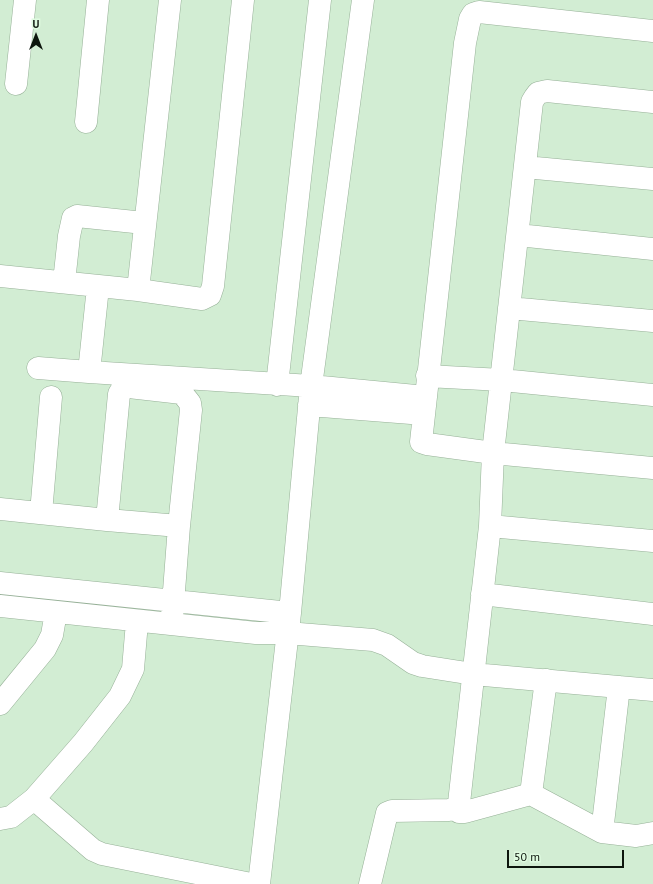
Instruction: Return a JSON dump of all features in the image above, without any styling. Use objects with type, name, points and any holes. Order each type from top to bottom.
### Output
[{"type":"street","points":[[16,84],[26,0]]},
{"type":"street","points":[[86,122],[98,0]]},
{"type":"street","points":[[138,290],[144,223],[170,0]]},
{"type":"street","points":[[0,276],[138,290],[202,299],[210,295],[213,286],[243,0]]},
{"type":"street","points":[[277,385],[320,0]]},
{"type":"street","points":[[258,884],[289,623],[310,396],[363,0]]},
{"type":"street","points":[[653,31],[479,12],[473,14],[470,19],[465,43],[420,439],[423,443],[493,453],[653,468]]},
{"type":"street","points":[[370,884],[387,813],[392,811],[449,810],[456,808],[459,803],[490,526],[493,453],[532,102],[538,93],[547,91],[653,102]]},
{"type":"street","points":[[525,166],[653,179]]},
{"type":"street","points":[[64,282],[69,236],[73,218],[77,216],[144,223]]},
{"type":"street","points":[[518,235],[653,249]]},
{"type":"street","points":[[89,372],[98,287]]},
{"type":"street","points":[[509,308],[653,321]]},
{"type":"street","points":[[38,368],[277,385],[310,396],[426,396],[502,380],[653,395]]},
{"type":"street","points":[[107,520],[119,394],[122,389],[129,387],[182,393],[190,403],[171,623]]},
{"type":"street","points":[[41,513],[51,397]]},
{"type":"street","points":[[0,509],[179,526]]},
{"type":"street","points":[[490,526],[653,541]]},
{"type":"street","points":[[0,583],[172,601],[289,623],[378,641],[414,663],[422,666],[473,674],[653,690]]},
{"type":"street","points":[[482,594],[653,614]]},
{"type":"street","points":[[0,606],[137,622],[171,623],[256,634],[289,623]]},
{"type":"street","points":[[0,704],[8,682],[45,649],[52,635],[56,612]]},
{"type":"street","points":[[0,819],[11,817],[34,799],[83,743],[120,696],[133,669],[137,622]]},
{"type":"street","points":[[531,794],[546,680]]},
{"type":"street","points":[[602,832],[619,687]]},
{"type":"street","points":[[456,808],[459,812],[465,812],[531,794],[602,832],[636,836],[653,833]]},
{"type":"street","points":[[34,799],[93,850],[102,854],[251,884]]}]
